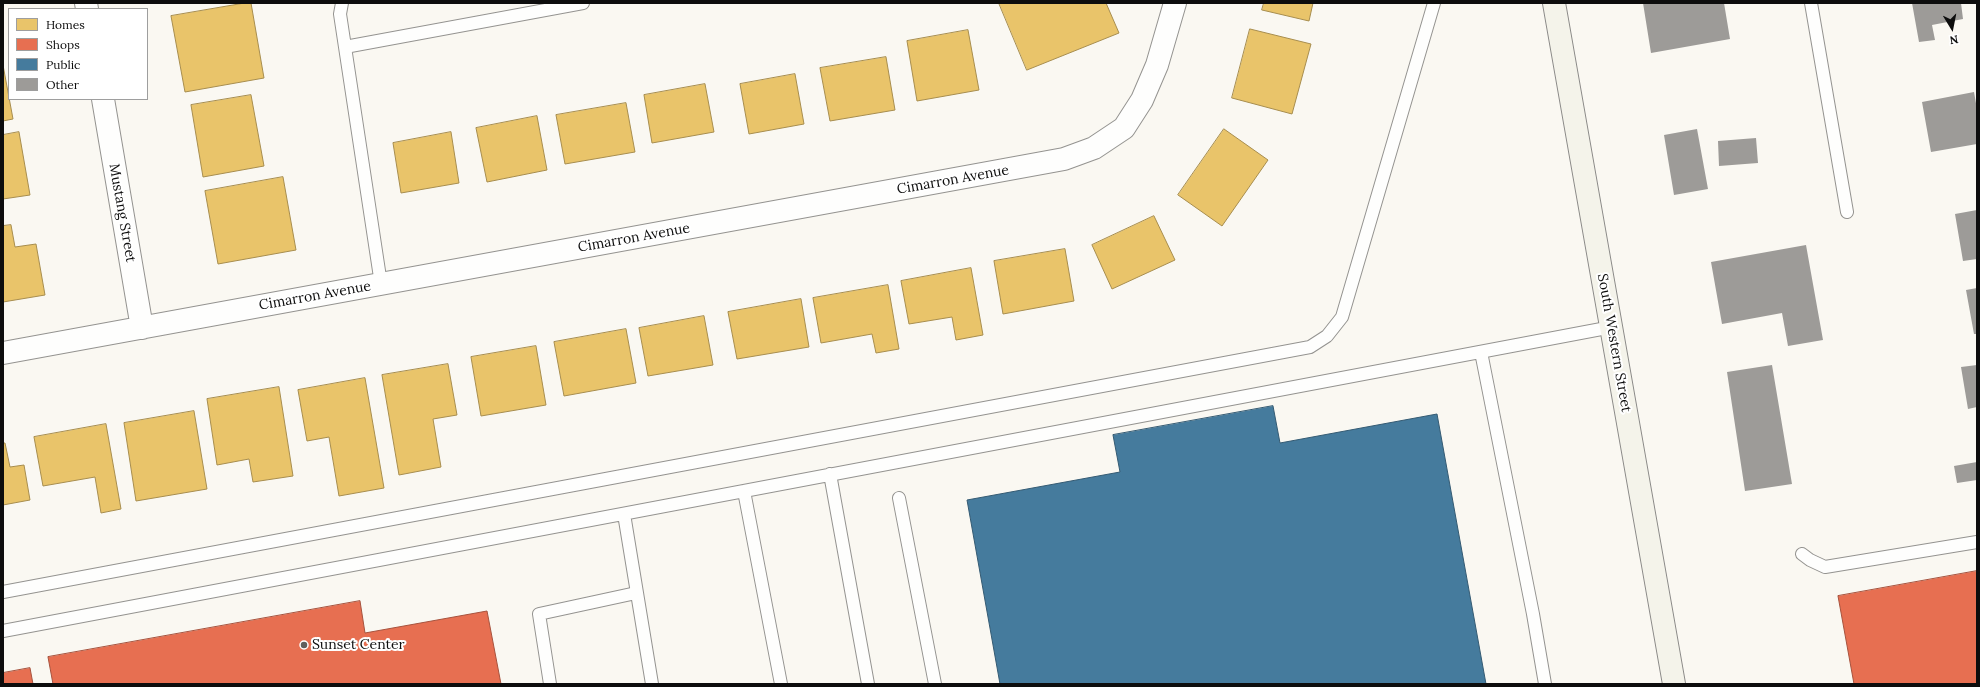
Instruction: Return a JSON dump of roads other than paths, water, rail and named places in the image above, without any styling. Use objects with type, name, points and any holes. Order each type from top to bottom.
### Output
[{"type":"main road","name":"South Western Street","points":[[1554,3],[1674,684]]},
{"type":"street","name":"Cimarron Avenue","points":[[3,352],[142,328],[1064,159],[1094,148],[1124,128],[1142,100],[1157,65],[1175,3]]},
{"type":"street","name":"Mustang Street","points":[[103,100],[142,328]]},
{"type":"lane","points":[[342,3],[340,14],[381,284]]},
{"type":"lane","points":[[345,47],[583,3]]},
{"type":"lane","points":[[3,592],[1310,347],[1327,336],[1342,317],[1434,3]]},
{"type":"lane","points":[[1811,3],[1847,212]]},
{"type":"lane","points":[[3,631],[1612,327]]},
{"type":"lane","points":[[1481,352],[1533,614],[1545,684]]},
{"type":"lane","points":[[830,474],[868,684]]},
{"type":"lane","points":[[744,491],[781,684]]},
{"type":"lane","points":[[899,498],[935,684]]},
{"type":"lane","points":[[624,514],[652,684]]},
{"type":"lane","points":[[1802,554],[1810,560],[1825,567],[1977,542]]},
{"type":"lane","points":[[550,684],[538,614],[636,594]]},
{"type":"place","name":"Sunset Center","points":[[304,645]]}]
